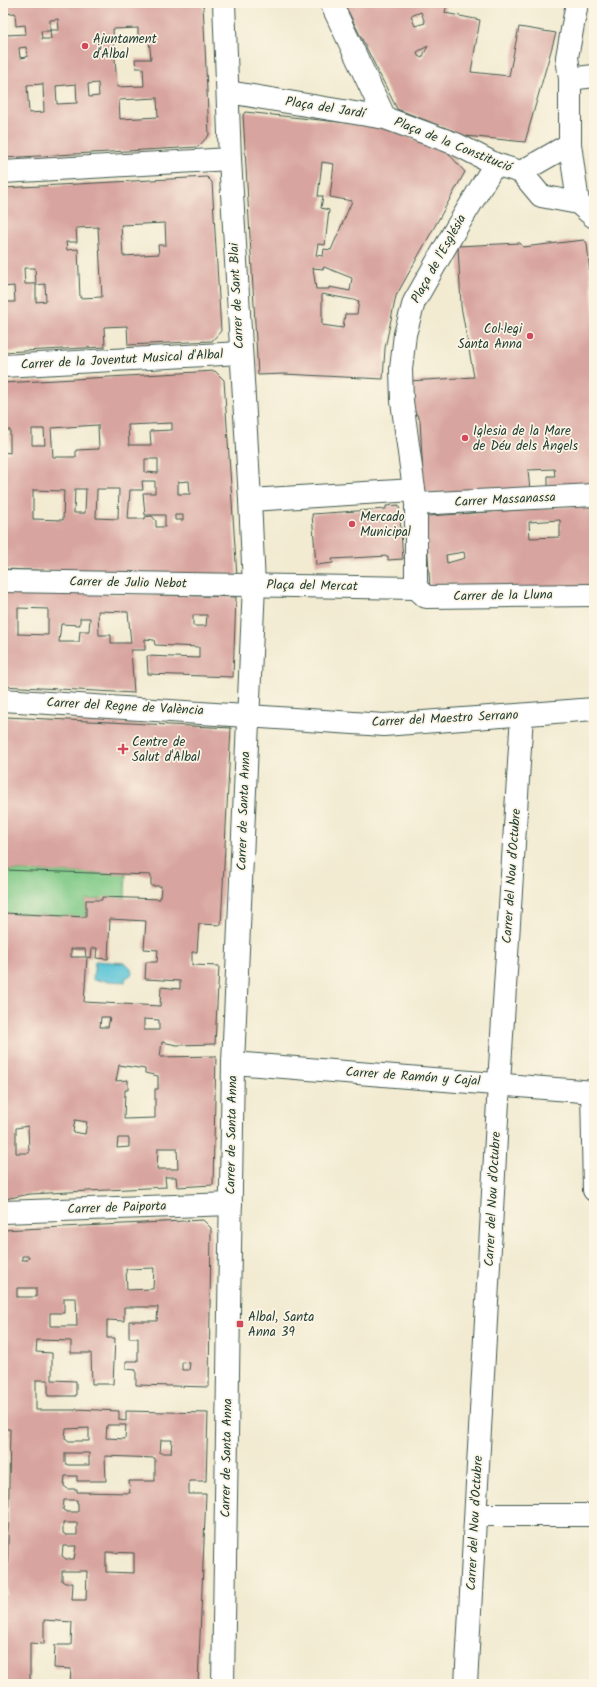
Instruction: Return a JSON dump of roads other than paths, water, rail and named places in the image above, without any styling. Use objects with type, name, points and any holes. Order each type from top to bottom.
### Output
[{"type":"street","points":[[224,3],[228,92]]},
{"type":"street","name":"Plaça del Jardí","points":[[331,3],[385,118]]},
{"type":"street","name":"Plaça de la Constitució","points":[[577,3],[567,57],[570,79],[570,144],[586,210]]},
{"type":"street","points":[[570,79],[594,76]]},
{"type":"street","name":"Plaça del Jardí","points":[[228,92],[385,118]]},
{"type":"street","name":"Carrer de Sant Blai","points":[[228,92],[230,159],[250,500]]},
{"type":"street","name":"Plaça de la Constitució","points":[[385,118],[456,144],[495,164],[521,172],[541,196],[586,210]]},
{"type":"street","name":"Plaça de la Constitució","points":[[521,172],[570,144]]},
{"type":"street","points":[[3,172],[230,159]]},
{"type":"street","name":"Plaça de l'Església","points":[[415,497],[402,401],[401,369],[406,334],[414,302],[454,230],[495,164]]},
{"type":"street","name":"Carrer de la Joventut Musical d'Albal","points":[[3,366],[241,353]]},
{"type":"street","name":"Carrer Massanassa","points":[[415,497],[594,495]]},
{"type":"street","points":[[250,500],[415,497],[416,588]]},
{"type":"street","name":"Plaça del Mercat","points":[[250,500],[254,585],[416,588]]},
{"type":"street","name":"Carrer de Julio Nebot","points":[[3,581],[254,585]]},
{"type":"street","name":"Carrer de Santa Anna","points":[[223,1684],[233,1063],[254,585]]},
{"type":"street","name":"Carrer de la Lluna","points":[[416,588],[426,598],[594,595]]},
{"type":"street","name":"Carrer del Regne de València","points":[[3,700],[248,715]]},
{"type":"street","name":"Carrer del Maestro Serrano","points":[[248,715],[384,725],[594,709]]},
{"type":"street","name":"Carrer del Nou d'Octubre","points":[[466,1684],[499,1083],[522,715]]},
{"type":"street","name":"Carrer de Ramón y Cajal","points":[[233,1063],[593,1091]]},
{"type":"street","points":[[593,1091],[594,1190]]},
{"type":"street","name":"Carrer de Paiporta","points":[[3,1212],[231,1204]]},
{"type":"street","points":[[476,1515],[594,1515]]},
{"type":"water","points":[[95,961],[126,963],[131,968],[132,974],[125,979],[125,982],[93,980]]},
{"type":"place","name":"Ajuntament d'Albal","points":[[85,46]]},
{"type":"place","name":"Col·legi Santa Anna","points":[[530,336]]},
{"type":"place","name":"Iglesia de la Mare de Déu dels Àngels","points":[[465,438]]},
{"type":"place","name":"Mercado Municipal","points":[[352,524]]},
{"type":"place","name":"Centre de Salut d'Albal","points":[[123,749]]},
{"type":"place","name":"Albal, Santa Anna 39","points":[[240,1324]]}]
